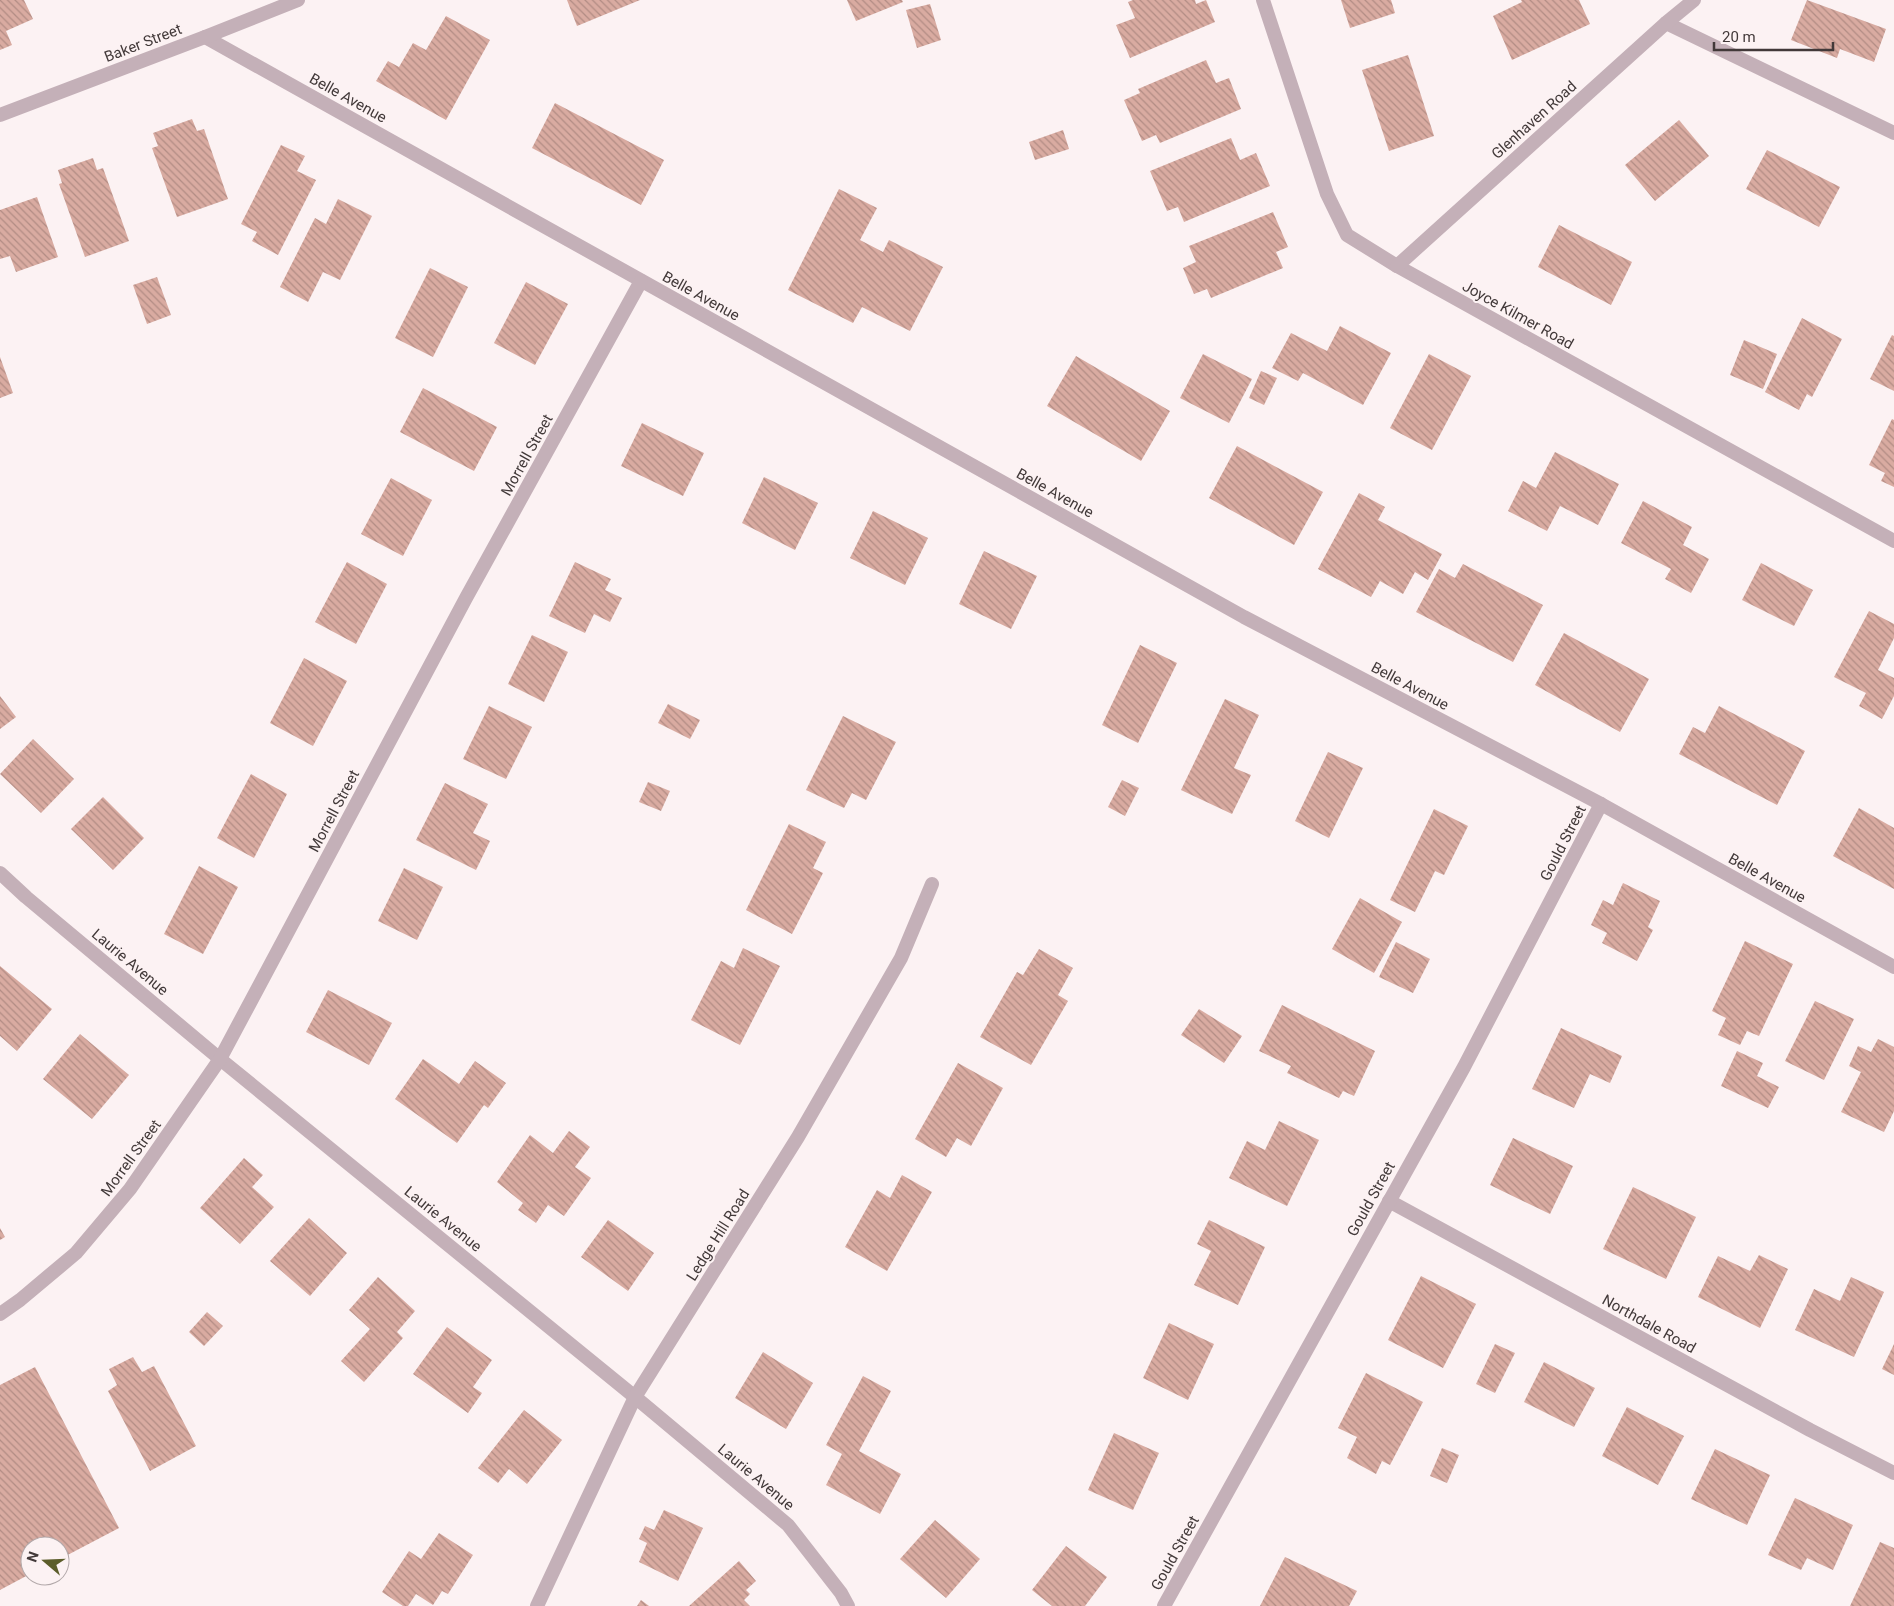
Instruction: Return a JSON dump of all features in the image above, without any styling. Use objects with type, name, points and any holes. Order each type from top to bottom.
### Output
[{"type":"street","name":"Baker Street","points":[[0,115],[298,0]]},
{"type":"street","name":"Joyce Kilmer Road","points":[[1263,0],[1327,194],[1347,235],[1397,266],[1894,541]]},
{"type":"street","name":"Glenhaven Road","points":[[1397,266],[1666,23],[1694,0]]},
{"type":"street","points":[[1666,23],[1894,133]]},
{"type":"street","name":"Belle Avenue","points":[[205,37],[1244,617],[1601,804],[1894,967]]},
{"type":"street","name":"Morrell Street","points":[[0,1314],[20,1300],[76,1253],[130,1189],[220,1059],[466,598],[641,281]]},
{"type":"street","name":"Gould Street","points":[[1164,1606],[1464,1067],[1601,804]]},
{"type":"street","name":"Laurie Avenue","points":[[0,873],[26,897],[220,1059],[636,1397],[788,1525],[841,1593],[848,1606]]},
{"type":"street","name":"Ledge Hill Road","points":[[537,1606],[636,1397],[798,1137],[901,958],[932,884]]},
{"type":"street","name":"Northdale Road","points":[[1389,1201],[1801,1426],[1894,1473]]},
{"type":"building","points":[[0,0],[24,0],[33,19],[6,31],[12,45],[0,50]]},
{"type":"building","points":[[567,0],[640,0],[577,26]]},
{"type":"building","points":[[847,0],[902,0],[903,2],[856,21]]},
{"type":"building","points":[[1133,0],[1195,0],[1196,4],[1206,0],[1215,22],[1130,58],[1116,25],[1135,18],[1128,2]]},
{"type":"building","points":[[1341,0],[1391,0],[1395,13],[1350,28]]},
{"type":"building","points":[[1521,0],[1579,0],[1590,24],[1512,60],[1493,16],[1522,2]]},
{"type":"building","points":[[1807,0],[1886,29],[1874,62],[1840,49],[1837,58],[1791,40]]},
{"type":"building","points":[[930,4],[941,40],[917,48],[906,10]]},
{"type":"building","points":[[446,16],[490,40],[446,120],[376,81],[388,61],[399,67],[413,43],[426,50]]},
{"type":"building","points":[[1408,55],[1434,136],[1389,151],[1362,70]]},
{"type":"building","points":[[1206,60],[1216,83],[1229,78],[1241,109],[1160,143],[1156,135],[1142,141],[1124,100],[1140,93],[1138,89]]},
{"type":"building","points":[[555,103],[664,160],[641,205],[532,148]]},
{"type":"building","points":[[192,119],[197,131],[204,129],[228,199],[177,217],[152,148],[158,146],[153,133]]},
{"type":"building","points":[[1679,120],[1709,156],[1655,201],[1625,165]]},
{"type":"building","points":[[1063,130],[1069,149],[1035,160],[1029,142]]},
{"type":"building","points":[[1231,138],[1240,160],[1256,153],[1270,186],[1184,222],[1178,207],[1167,211],[1150,171]]},
{"type":"building","points":[[281,145],[305,156],[297,171],[316,180],[278,255],[252,241],[257,232],[241,224]]},
{"type":"building","points":[[1767,150],[1840,187],[1819,227],[1746,189]]},
{"type":"building","points":[[93,158],[97,170],[103,168],[129,241],[85,257],[59,184],[62,183],[58,170]]},
{"type":"building","points":[[839,189],[877,208],[860,240],[883,252],[889,240],[943,267],[910,331],[862,307],[853,323],[788,290]]},
{"type":"building","points":[[37,197],[58,257],[16,272],[10,256],[0,259],[0,210]]},
{"type":"building","points":[[338,199],[372,216],[340,280],[323,272],[308,302],[280,287],[315,218],[326,224]]},
{"type":"building","points":[[1273,212],[1288,247],[1276,252],[1283,268],[1211,298],[1207,289],[1194,294],[1183,268],[1196,262],[1189,246]]},
{"type":"building","points":[[1559,225],[1632,262],[1611,305],[1538,267]]},
{"type":"building","points":[[430,268],[468,287],[433,357],[395,338]]},
{"type":"building","points":[[157,277],[171,315],[147,324],[133,285]]},
{"type":"building","points":[[526,282],[568,304],[535,365],[494,343]]},
{"type":"building","points":[[1802,318],[1842,339],[1812,397],[1807,394],[1799,410],[1765,392]]},
{"type":"building","points":[[1340,326],[1391,353],[1363,405],[1303,373],[1298,381],[1272,368],[1291,333],[1327,351]]},
{"type":"building","points":[[1892,335],[1894,336],[1894,391],[1870,379]]},
{"type":"building","points":[[1744,340],[1777,354],[1763,389],[1730,375]]},
{"type":"building","points":[[1203,354],[1252,379],[1229,423],[1180,398]]},
{"type":"building","points":[[1429,354],[1471,376],[1432,450],[1390,428]]},
{"type":"building","points":[[1076,356],[1170,411],[1141,461],[1047,406]]},
{"type":"building","points":[[0,357],[13,393],[0,398]]},
{"type":"building","points":[[1261,371],[1277,378],[1264,405],[1249,398]]},
{"type":"building","points":[[423,388],[497,427],[474,471],[400,432]]},
{"type":"building","points":[[1892,419],[1894,420],[1894,487],[1881,481],[1885,473],[1869,465]]},
{"type":"building","points":[[642,423],[704,453],[683,496],[621,466]]},
{"type":"building","points":[[1237,446],[1323,492],[1294,545],[1209,498]]},
{"type":"building","points":[[1555,452],[1619,484],[1598,525],[1560,506],[1547,531],[1508,511],[1523,481],[1536,488]]},
{"type":"building","points":[[764,477],[818,503],[795,550],[742,523]]},
{"type":"building","points":[[391,478],[432,500],[403,556],[361,534]]},
{"type":"building","points":[[1359,493],[1385,507],[1378,520],[1442,554],[1428,580],[1415,572],[1403,594],[1380,581],[1371,597],[1318,569]]},
{"type":"building","points":[[1643,501],[1692,527],[1683,545],[1709,559],[1691,593],[1665,579],[1671,569],[1621,543]]},
{"type":"building","points":[[873,511],[928,538],[905,585],[850,558]]},
{"type":"building","points":[[984,551],[1037,576],[1011,629],[959,604]]},
{"type":"building","points":[[347,562],[387,584],[356,644],[315,622]]},
{"type":"building","points":[[575,562],[611,579],[605,590],[622,598],[610,622],[594,614],[585,633],[549,616]]},
{"type":"building","points":[[1761,563],[1813,590],[1794,626],[1742,600]]},
{"type":"building","points":[[1463,564],[1543,605],[1513,662],[1416,612],[1439,569],[1455,578]]},
{"type":"building","points":[[1869,611],[1894,624],[1894,638],[1878,670],[1894,678],[1894,696],[1882,719],[1859,706],[1866,693],[1834,677]]},
{"type":"building","points":[[1564,633],[1649,679],[1620,732],[1535,685]]},
{"type":"building","points":[[532,635],[568,652],[544,702],[508,684]]},
{"type":"building","points":[[1140,645],[1177,663],[1138,743],[1102,725]]},
{"type":"building","points":[[304,658],[347,681],[313,746],[270,723]]},
{"type":"building","points":[[0,696],[16,717],[0,729]]},
{"type":"building","points":[[1225,699],[1259,715],[1234,768],[1251,775],[1232,814],[1181,790]]},
{"type":"building","points":[[668,704],[700,720],[690,739],[658,723]]},
{"type":"building","points":[[489,706],[532,727],[506,779],[463,759]]},
{"type":"building","points":[[1719,706],[1805,751],[1777,805],[1679,754],[1693,727],[1705,733]]},
{"type":"building","points":[[843,716],[896,742],[866,800],[852,793],[844,808],[806,790]]},
{"type":"building","points":[[33,739],[74,779],[41,813],[0,774]]},
{"type":"building","points":[[1328,752],[1363,768],[1329,838],[1295,821]]},
{"type":"building","points":[[251,774],[287,794],[254,858],[217,838]]},
{"type":"building","points":[[1122,780],[1139,788],[1125,816],[1108,807]]},
{"type":"building","points":[[648,782],[670,791],[661,811],[639,802]]},
{"type":"building","points":[[445,783],[488,804],[473,833],[490,841],[476,870],[416,840]]},
{"type":"building","points":[[103,797],[144,838],[113,870],[71,829]]},
{"type":"building","points":[[1859,808],[1894,828],[1894,889],[1833,856]]},
{"type":"building","points":[[1434,809],[1468,826],[1444,875],[1435,871],[1415,912],[1390,900]]},
{"type":"building","points":[[789,824],[826,842],[813,868],[823,873],[792,934],[746,910]]},
{"type":"building","points":[[199,866],[238,887],[203,954],[164,934]]},
{"type":"building","points":[[404,868],[443,887],[417,940],[378,921]]},
{"type":"building","points":[[1623,883],[1660,901],[1648,927],[1653,930],[1637,961],[1602,943],[1607,933],[1591,925],[1603,900],[1613,905]]},
{"type":"building","points":[[1360,898],[1402,922],[1374,973],[1332,949]]},
{"type":"building","points":[[1745,941],[1793,964],[1759,1036],[1747,1031],[1740,1045],[1718,1035],[1726,1018],[1712,1011]]},
{"type":"building","points":[[1396,942],[1430,959],[1413,993],[1379,977]]},
{"type":"building","points":[[743,948],[780,966],[740,1045],[691,1020],[721,961],[734,968]]},
{"type":"building","points":[[1039,949],[1073,968],[1058,995],[1068,1001],[1031,1065],[980,1037],[1017,972],[1023,975]]},
{"type":"building","points":[[0,966],[52,1009],[17,1051],[0,1036]]},
{"type":"building","points":[[328,990],[392,1023],[369,1065],[306,1032]]},
{"type":"building","points":[[1815,1001],[1854,1019],[1824,1080],[1785,1061]]},
{"type":"building","points":[[1282,1005],[1375,1051],[1354,1096],[1343,1091],[1339,1098],[1287,1073],[1291,1066],[1259,1051]]},
{"type":"building","points":[[1199,1009],[1242,1036],[1224,1063],[1181,1035]]},
{"type":"building","points":[[1561,1028],[1622,1056],[1610,1083],[1590,1074],[1574,1108],[1532,1089]]},
{"type":"building","points":[[80,1034],[129,1075],[92,1119],[43,1079]]},
{"type":"building","points":[[1878,1039],[1894,1047],[1894,1111],[1884,1132],[1841,1112],[1861,1072],[1849,1066],[1858,1046],[1871,1052]]},
{"type":"building","points":[[1737,1051],[1763,1063],[1757,1076],[1779,1087],[1768,1108],[1721,1086]]},
{"type":"building","points":[[423,1059],[459,1084],[475,1061],[506,1083],[488,1108],[484,1105],[457,1143],[395,1099]]},
{"type":"building","points":[[958,1063],[1003,1088],[971,1146],[957,1138],[946,1157],[915,1139]]},
{"type":"building","points":[[1279,1121],[1319,1140],[1287,1206],[1229,1178],[1247,1141],[1265,1150]]},
{"type":"building","points":[[569,1131],[590,1147],[575,1167],[591,1178],[564,1216],[548,1205],[536,1223],[518,1210],[523,1203],[497,1182],[530,1135],[553,1153]]},
{"type":"building","points":[[1513,1138],[1573,1166],[1550,1214],[1490,1185]]},
{"type":"building","points":[[244,1158],[263,1175],[252,1187],[274,1207],[240,1244],[200,1208]]},
{"type":"building","points":[[902,1175],[932,1192],[887,1271],[845,1247],[877,1190],[890,1198]]},
{"type":"building","points":[[1633,1187],[1696,1217],[1666,1279],[1603,1249]]},
{"type":"building","points":[[309,1218],[347,1253],[310,1296],[270,1261]]},
{"type":"building","points":[[608,1220],[654,1253],[628,1291],[581,1257]]},
{"type":"building","points":[[1209,1220],[1265,1247],[1238,1305],[1194,1285],[1211,1251],[1197,1244]]},
{"type":"building","points":[[0,1228],[5,1237],[0,1240]]},
{"type":"building","points":[[1759,1255],[1788,1269],[1760,1328],[1698,1297],[1718,1256],[1750,1271]]},
{"type":"building","points":[[1421,1276],[1476,1304],[1443,1368],[1388,1340]]},
{"type":"building","points":[[378,1277],[415,1311],[397,1332],[403,1338],[364,1382],[341,1361],[370,1329],[349,1310]]},
{"type":"building","points":[[1851,1277],[1884,1292],[1854,1357],[1795,1330],[1814,1289],[1840,1301]]},
{"type":"building","points":[[207,1312],[223,1326],[204,1346],[189,1332]]},
{"type":"building","points":[[1169,1323],[1214,1344],[1188,1400],[1143,1378]]},
{"type":"building","points":[[447,1327],[492,1360],[473,1387],[482,1393],[468,1413],[413,1374]]},
{"type":"building","points":[[1495,1344],[1515,1353],[1495,1393],[1476,1384]]},
{"type":"building","points":[[1894,1344],[1894,1375],[1882,1369]]},
{"type":"building","points":[[763,1352],[813,1383],[786,1429],[735,1398]]},
{"type":"building","points":[[133,1357],[142,1372],[154,1366],[196,1446],[150,1471],[108,1391],[117,1385],[109,1369]]},
{"type":"building","points":[[1544,1362],[1595,1388],[1574,1427],[1524,1402]]},
{"type":"building","points":[[35,1367],[119,1528],[70,1554],[70,1536],[20,1536],[20,1579],[0,1590],[0,1385]]},
{"type":"building","points":[[1366,1373],[1423,1402],[1390,1465],[1382,1461],[1376,1474],[1347,1458],[1357,1437],[1338,1428]]},
{"type":"building","points":[[863,1376],[891,1391],[859,1451],[901,1474],[880,1514],[826,1485],[842,1454],[826,1445]]},
{"type":"building","points":[[1627,1407],[1684,1436],[1658,1485],[1602,1456]]},
{"type":"building","points":[[524,1410],[562,1440],[527,1484],[509,1469],[498,1483],[478,1468]]},
{"type":"building","points":[[1114,1433],[1159,1453],[1133,1510],[1088,1490]]},
{"type":"building","points":[[1442,1448],[1459,1455],[1447,1483],[1430,1476]]},
{"type":"building","points":[[1715,1449],[1770,1475],[1747,1525],[1691,1499]]},
{"type":"building","points":[[1795,1498],[1853,1525],[1833,1570],[1807,1558],[1801,1570],[1768,1555]]},
{"type":"building","points":[[664,1510],[703,1528],[678,1581],[639,1562],[647,1543],[639,1539],[645,1526],[654,1530]]},
{"type":"building","points":[[935,1520],[980,1559],[946,1598],[900,1559]]},
{"type":"building","points":[[439,1533],[473,1555],[448,1594],[442,1591],[433,1605],[416,1594],[408,1606],[403,1606],[382,1592],[409,1551],[421,1559]]},
{"type":"building","points":[[1880,1542],[1894,1548],[1894,1606],[1850,1606]]},
{"type":"building","points":[[1066,1546],[1107,1577],[1085,1606],[1052,1606],[1032,1590]]},
{"type":"building","points":[[1285,1557],[1357,1591],[1349,1606],[1260,1606]]},
{"type":"building","points":[[739,1561],[756,1581],[746,1590],[750,1594],[744,1600],[750,1606],[689,1606]]},
{"type":"building","points":[[641,1600],[649,1606],[637,1606]]}]
